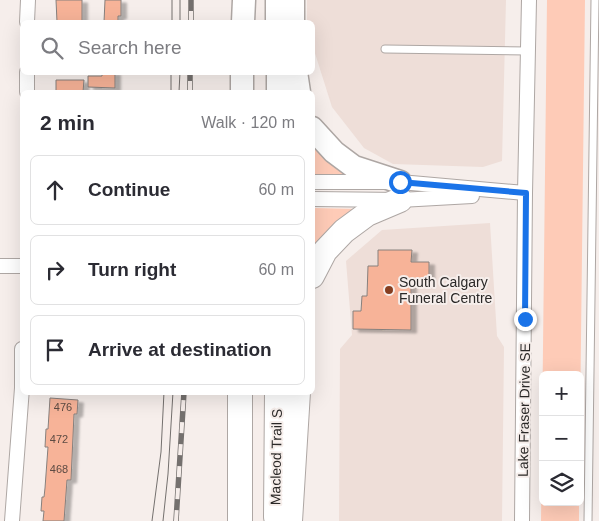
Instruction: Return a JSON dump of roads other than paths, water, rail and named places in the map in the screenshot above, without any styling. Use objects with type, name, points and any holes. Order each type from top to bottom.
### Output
[{"type":"highway","points":[[243,20],[244,0]]},
{"type":"highway","points":[[277,0],[277,20]]},
{"type":"highway","points":[[293,0],[293,20]]},
{"type":"highway","points":[[242,75],[242,90]]},
{"type":"highway","points":[[278,75],[278,90]]},
{"type":"highway","points":[[296,75],[299,90]]},
{"type":"highway","points":[[315,131],[334,152],[354,167],[400,191],[344,231],[324,251],[315,270]]},
{"type":"highway","points":[[240,395],[240,521]]},
{"type":"highway","name":"Macleod Trail S","points":[[276,521],[277,395]]},
{"type":"highway","points":[[290,521],[298,395]]},
{"type":"street","points":[[27,20],[28,0]]},
{"type":"street","name":"Lake Fraser Drive SE","points":[[522,521],[529,0]]},
{"type":"street","points":[[27,75],[27,90]]},
{"type":"street","points":[[315,182],[400,191],[526,193]]},
{"type":"street","points":[[315,199],[400,191]]},
{"type":"street","points":[[0,266],[20,266]]},
{"type":"street","points":[[12,521],[21,395]]},
{"type":"lane","points":[[588,521],[590,285],[596,102],[595,0]]},
{"type":"lane","points":[[386,49],[528,51]]},
{"type":"lane","points":[[590,285],[599,285]]},
{"type":"tram line","points":[[172,0],[172,20]]},
{"type":"tram line","points":[[180,0],[180,20]]},
{"type":"tram line","points":[[171,75],[171,90]]},
{"type":"tram line","points":[[179,90],[180,75]]},
{"type":"tram line","points":[[152,521],[161,452],[164,395]]},
{"type":"tram line","points":[[163,521],[173,395]]},
{"type":"railway","points":[[191,0],[191,20]]},
{"type":"railway","points":[[190,75],[190,90]]},
{"type":"railway","points":[[176,521],[184,395]]},
{"type":"place","name":"South Calgary Funeral Centre","points":[[389,290]]}]
